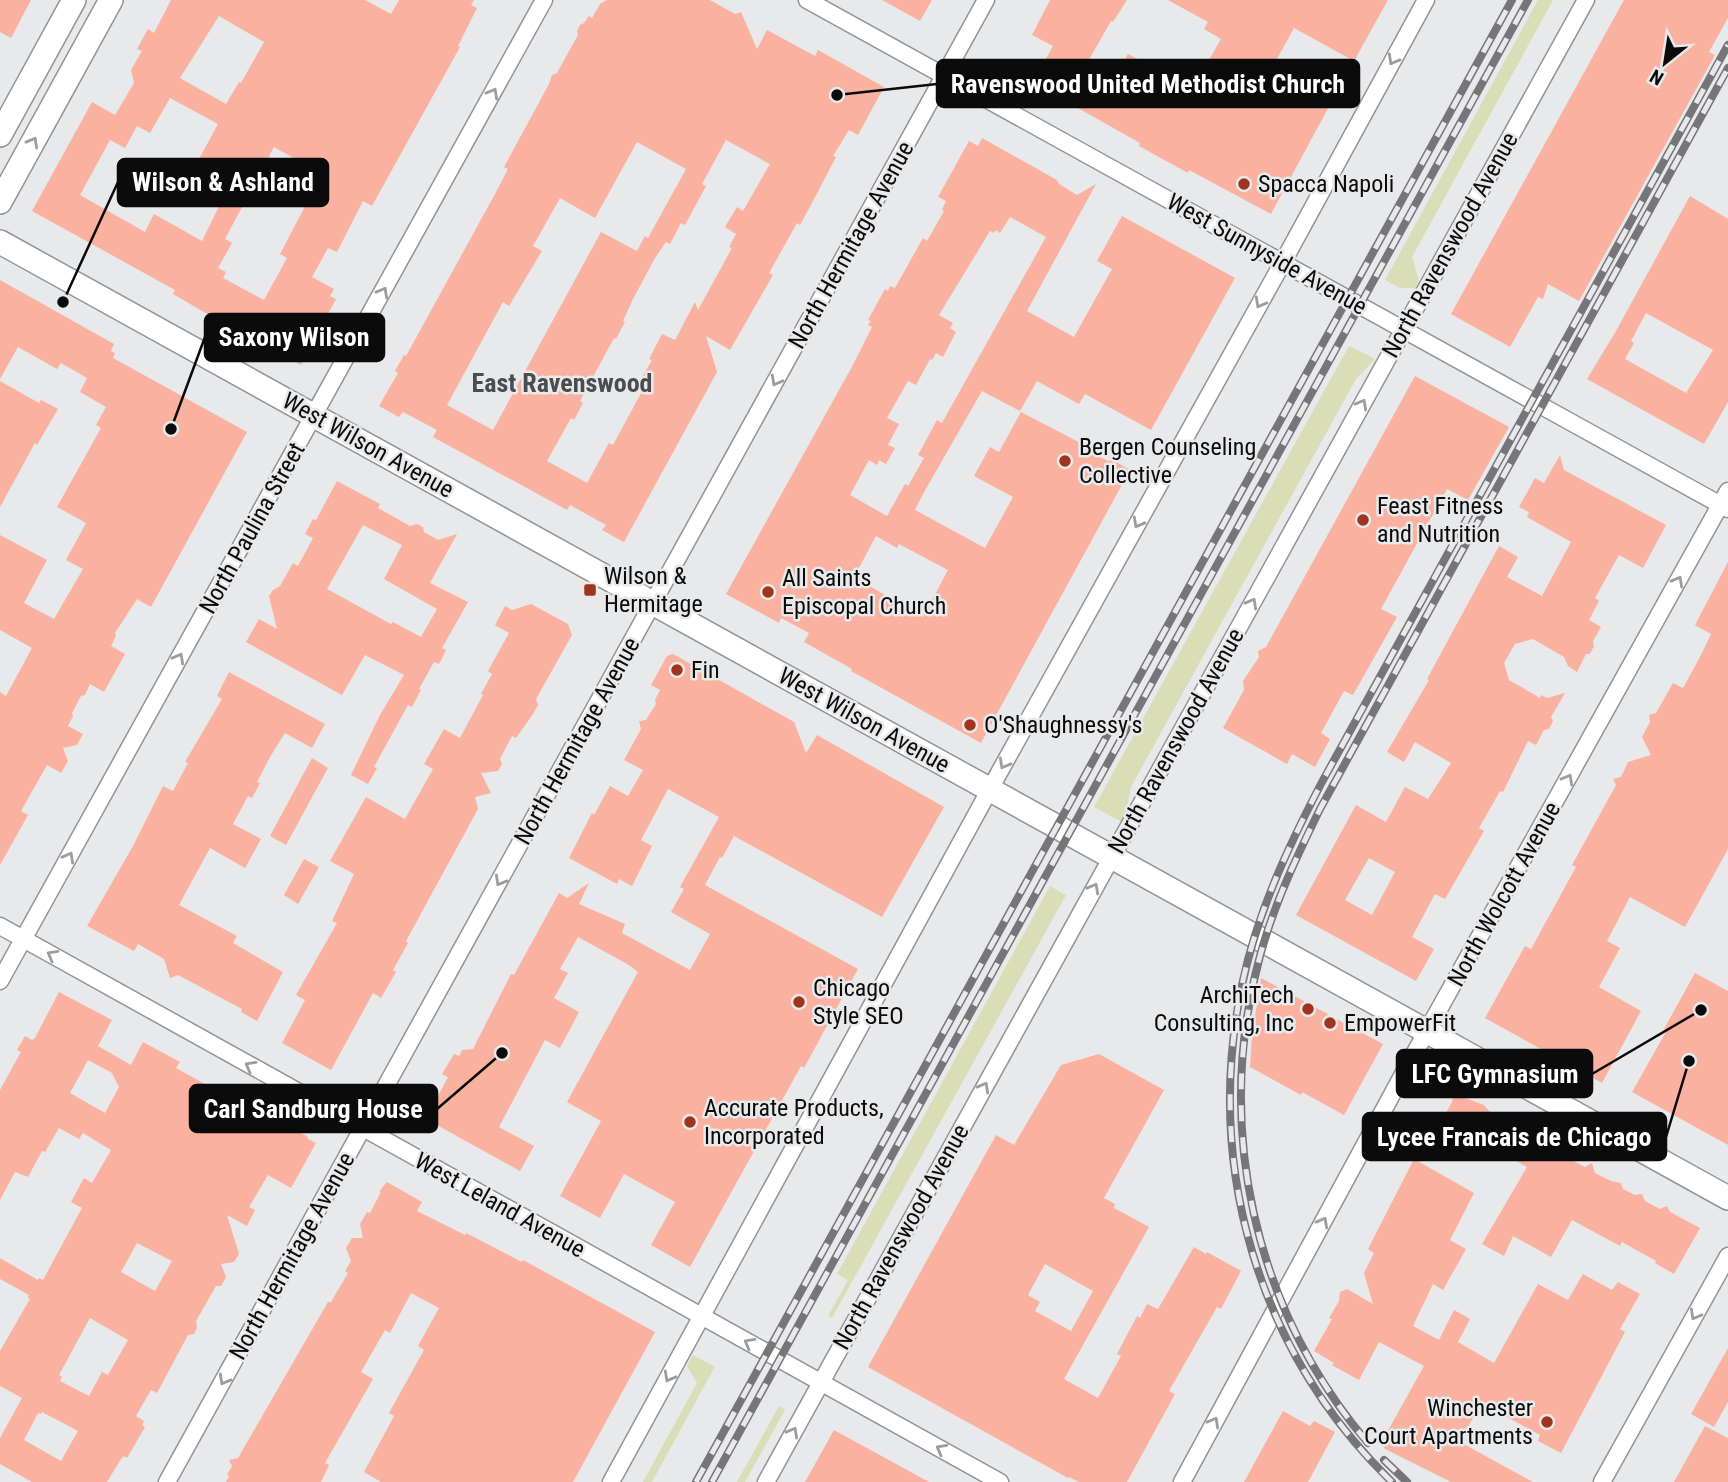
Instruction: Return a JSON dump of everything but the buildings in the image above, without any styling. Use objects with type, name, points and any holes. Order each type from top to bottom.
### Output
[{"type":"street","points":[[0,135],[74,0]]},
{"type":"street","points":[[0,202],[111,0]]},
{"type":"street","name":"North Paulina Street","points":[[0,981],[544,0]]},
{"type":"street","name":"West Sunnyside Avenue","points":[[807,0],[1403,330],[1725,501]]},
{"type":"street","name":"North Hermitage Avenue","points":[[167,1482],[986,0]]},
{"type":"street","points":[[611,1482],[989,789],[1426,0]]},
{"type":"street","name":"North Ravenswood Avenue","points":[[766,1482],[1586,0]]},
{"type":"street","name":"West Wilson Avenue","points":[[0,242],[1728,1198]]},
{"type":"street","name":"North Wolcott Avenue","points":[[1182,1482],[1427,1032],[1725,501]]},
{"type":"street","name":"West Leland Avenue","points":[[0,926],[1000,1482]]},
{"type":"street","points":[[1602,1482],[1728,1256]]},
{"type":"green space","points":[[1538,0],[1553,0],[1412,257],[1419,281],[1415,288],[1400,288],[1385,280]]},
{"type":"green space","points":[[1349,346],[1375,359],[1356,379],[1131,787],[1124,823],[1094,807]]},
{"type":"green space","points":[[1050,886],[1066,895],[832,1318],[828,1316],[848,1280],[837,1274]]},
{"type":"green space","points":[[693,1355],[715,1367],[652,1482],[643,1482],[697,1383],[687,1366]]},
{"type":"green space","points":[[779,1406],[785,1410],[745,1482],[737,1482]]},
{"type":"railway","points":[[696,1482],[1512,0]]},
{"type":"railway","points":[[712,1482],[1528,0]]},
{"type":"railway","points":[[1392,1482],[1346,1431],[1307,1375],[1276,1316],[1252,1253],[1237,1188],[1231,1121],[1232,1053],[1248,958],[1275,881],[1322,782],[1728,45]]},
{"type":"railway","points":[[1368,1443],[1328,1390],[1296,1334],[1271,1274],[1254,1213],[1244,1149],[1241,1085],[1247,1020],[1260,956],[1279,899],[1320,809],[1728,68]]},
{"type":"railway","points":[[1384,1460],[1407,1482]]},
{"type":"place","name":"Ravenswood United Methodist Church","points":[[837,95]]},
{"type":"place","name":"Spacca Napoli","points":[[1244,184]]},
{"type":"place","name":"Wilson & Ashland","points":[[63,302]]},
{"type":"place","name":"Saxony Wilson","points":[[171,429]]},
{"type":"place","name":"Bergen Counseling Collective","points":[[1065,461]]},
{"type":"place","name":"Feast Fitness and Nutrition","points":[[1363,520]]},
{"type":"place","name":"Wilson & Hermitage","points":[[590,590]]},
{"type":"place","name":"All Saints Episcopal Church","points":[[768,592]]},
{"type":"place","name":"Fin","points":[[677,670]]},
{"type":"place","name":"O'Shaughnessy's","points":[[970,725]]},
{"type":"place","name":"Chicago Style SEO","points":[[799,1002]]},
{"type":"place","name":"ArchiTech Consulting, Inc","points":[[1308,1009]]},
{"type":"place","name":"LFC Gymnasium","points":[[1701,1010]]},
{"type":"place","name":"EmpowerFit","points":[[1330,1023]]},
{"type":"place","name":"Carl Sandburg House","points":[[502,1053]]},
{"type":"place","name":"Lycee Francais de Chicago","points":[[1689,1061]]},
{"type":"place","name":"Accurate Products, Incorporated","points":[[690,1122]]},
{"type":"place","name":"Winchester Court Apartments","points":[[1547,1422]]},
{"type":"district","name":"East Ravenswood","points":[[562,383]]}]
